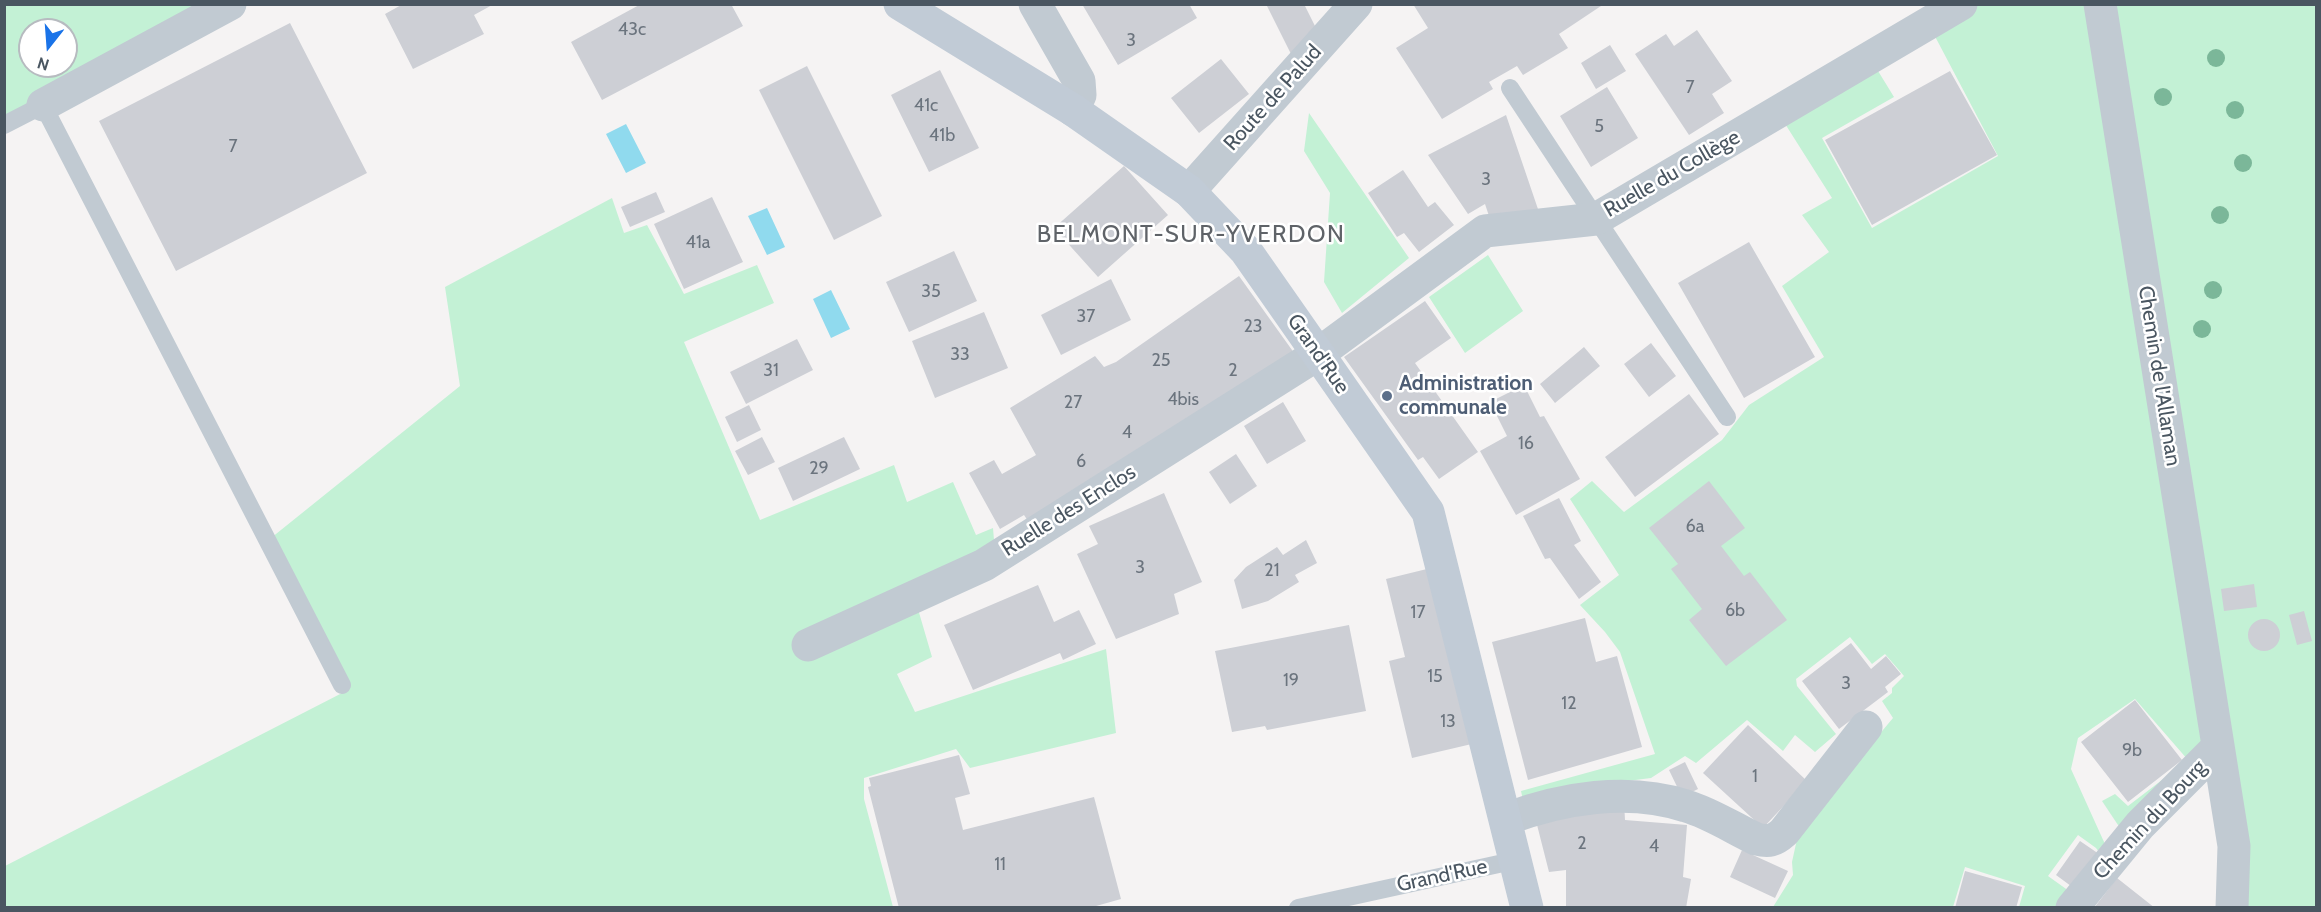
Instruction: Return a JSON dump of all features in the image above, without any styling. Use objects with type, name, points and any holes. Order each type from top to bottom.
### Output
[{"type":"street","points":[[43,105],[230,4]]},
{"type":"street","name":"Grand'Rue","points":[[900,4],[1073,110],[1189,191],[1246,251],[1428,512],[1517,860],[1527,908]]},
{"type":"street","points":[[1035,4],[1079,81],[1080,95],[1073,110]]},
{"type":"street","name":"Route de Palud","points":[[1189,191],[1356,4]]},
{"type":"street","name":"Ruelle du Collège","points":[[1318,354],[1485,231],[1596,219],[1961,4]]},
{"type":"street","name":"Chemin de l'Allaman","points":[[2100,4],[2218,747]]},
{"type":"street","name":"Ruelle des Enclos","points":[[808,645],[984,565],[1318,354]]},
{"type":"street","points":[[1506,819],[1537,807],[1603,797],[1642,795],[1687,806],[1756,839],[1775,840],[1784,832],[1866,727]]},
{"type":"street","name":"Chemin du Bourg","points":[[2072,908],[2140,825],[2218,747]]},
{"type":"street","name":"Chemin du Bourg","points":[[2218,747],[2234,846],[2232,908]]},
{"type":"lane","points":[[1510,88],[1727,417]]},
{"type":"lane","points":[[4,125],[43,105],[342,685]]},
{"type":"lane","name":"Grand'Rue","points":[[1298,908],[1517,860]]},
{"type":"green space","points":[[5,5],[223,5],[5,122]]},
{"type":"green space","points":[[1965,5],[2097,5],[2215,745],[2124,834],[2102,801],[2115,794],[2128,806],[2188,760],[2135,699],[2078,738],[2071,769],[2109,853],[2105,860],[2096,848],[2078,835],[2048,876],[2076,896],[2067,907],[2019,907],[2025,886],[1965,867],[1953,907],[1773,907],[1793,875],[1792,862],[1799,830],[1893,718],[1882,701],[1892,693],[1892,688],[1904,676],[1885,654],[1872,664],[1850,637],[1796,679],[1797,686],[1836,734],[1815,752],[1795,735],[1783,751],[1747,720],[1696,763],[1685,756],[1651,778],[1580,787],[1524,805],[1521,791],[1655,754],[1620,652],[1580,605],[1619,575],[1570,499],[1592,481],[1624,512],[1722,440],[1749,405],[1824,357],[1782,286],[1829,252],[1802,215],[1832,198],[1782,119],[1875,66],[1894,97],[1822,138],[1872,228],[1998,156],[1929,25]]},
{"type":"green space","points":[[2101,5],[2316,5],[2316,907],[2235,907]]},
{"type":"green space","points":[[1309,113],[1409,258],[1342,313],[1324,282],[1330,193],[1304,151]]},
{"type":"green space","points":[[612,198],[624,233],[647,225],[684,294],[757,265],[774,303],[684,342],[760,520],[894,465],[907,502],[953,482],[976,535],[993,528],[995,552],[913,592],[932,657],[897,674],[915,712],[1106,649],[1116,733],[970,768],[956,749],[864,778],[864,799],[893,907],[5,908],[5,866],[346,691],[271,538],[460,386],[445,287]]},
{"type":"green space","points":[[1488,255],[1523,311],[1465,353],[1429,297]]},
{"type":"water","points":[[626,124],[646,163],[626,173],[606,134]]},
{"type":"water","points":[[767,208],[785,247],[767,255],[748,216]]},
{"type":"water","points":[[831,290],[850,329],[831,338],[813,299]]},
{"type":"building","points":[[403,4],[494,4],[474,15],[484,34],[413,69],[385,14]]},
{"type":"building","points":[[641,4],[731,4],[743,26],[602,100],[571,42]]},
{"type":"building","points":[[1082,4],[1189,4],[1197,18],[1118,65]]},
{"type":"building","points":[[1266,4],[1304,4],[1317,30],[1291,54]]},
{"type":"building","points":[[1413,4],[1604,4],[1559,34],[1568,48],[1523,75],[1517,66],[1489,82],[1493,89],[1442,119],[1396,48],[1428,28]]},
{"type":"building","points":[[290,23],[367,173],[176,271],[99,121]]},
{"type":"building","points":[[1697,30],[1732,81],[1712,94],[1724,113],[1689,135],[1635,54],[1666,34],[1674,46]]},
{"type":"building","points":[[1610,45],[1626,71],[1596,89],[1581,63]]},
{"type":"building","points":[[1221,59],[1249,94],[1199,133],[1171,98]]},
{"type":"building","points":[[807,66],[882,216],[834,240],[759,90]]},
{"type":"building","points":[[940,70],[979,148],[929,172],[891,95]]},
{"type":"building","points":[[1950,71],[1997,155],[1872,225],[1825,140]]},
{"type":"building","points":[[1607,87],[1638,138],[1591,167],[1560,116]]},
{"type":"building","points":[[1506,115],[1540,215],[1491,222],[1485,204],[1468,214],[1428,155]]},
{"type":"building","points":[[1124,166],[1168,215],[1098,277],[1054,228]]},
{"type":"building","points":[[1403,170],[1428,207],[1435,202],[1454,225],[1419,252],[1404,233],[1397,237],[1368,193]]},
{"type":"building","points":[[656,192],[665,212],[630,227],[621,207]]},
{"type":"building","points":[[712,197],[743,262],[684,289],[654,224]]},
{"type":"building","points":[[1749,242],[1815,357],[1744,398],[1678,283]]},
{"type":"building","points":[[954,251],[977,301],[909,332],[886,282]]},
{"type":"building","points":[[1239,276],[1297,357],[1030,524],[1024,515],[1000,529],[969,473],[994,460],[1002,474],[1036,455],[1010,408],[1095,356],[1104,367],[1116,362]]},
{"type":"building","points":[[1111,279],[1131,320],[1061,355],[1041,315]]},
{"type":"building","points":[[1425,301],[1451,338],[1415,363],[1478,452],[1439,479],[1423,457],[1418,460],[1344,357]]},
{"type":"building","points":[[984,312],[1008,368],[935,398],[912,341]]},
{"type":"building","points":[[797,339],[813,370],[746,404],[730,372]]},
{"type":"building","points":[[1651,343],[1676,376],[1649,397],[1624,364]]},
{"type":"building","points":[[1584,347],[1600,366],[1555,403],[1540,384]]},
{"type":"building","points":[[1524,385],[1540,417],[1544,416],[1580,479],[1516,515],[1480,451],[1507,436],[1490,402]]},
{"type":"building","points":[[1689,394],[1719,434],[1635,497],[1605,457]]},
{"type":"building","points":[[1283,402],[1306,441],[1267,464],[1244,426]]},
{"type":"building","points":[[749,405],[761,430],[737,442],[725,417]]},
{"type":"building","points":[[762,437],[775,462],[748,475],[735,451]]},
{"type":"building","points":[[844,437],[860,469],[793,501],[778,468]]},
{"type":"building","points":[[1236,454],[1257,486],[1230,504],[1209,472]]},
{"type":"building","points":[[1709,481],[1745,528],[1721,546],[1744,576],[1750,572],[1787,620],[1726,666],[1689,620],[1702,609],[1671,569],[1678,564],[1649,528]]},
{"type":"building","points":[[1164,493],[1202,582],[1174,594],[1179,614],[1116,639],[1077,554],[1098,544],[1089,526]]},
{"type":"building","points":[[1559,498],[1581,541],[1574,545],[1601,582],[1579,599],[1550,558],[1545,559],[1523,516]]},
{"type":"building","points":[[1306,540],[1317,563],[1295,575],[1299,582],[1268,601],[1242,609],[1234,580],[1246,567],[1277,547],[1283,555]]},
{"type":"building","points":[[1431,568],[1476,743],[1412,758],[1389,661],[1405,657],[1386,579]]},
{"type":"building","points":[[2254,584],[2257,607],[2224,611],[2221,589]]},
{"type":"building","points":[[1038,585],[1054,622],[1079,610],[1096,644],[1063,660],[1060,653],[973,690],[944,625]]},
{"type":"building","points":[[2304,611],[2312,641],[2297,645],[2289,615]]},
{"type":"building","points":[[1585,618],[1596,662],[1617,656],[1642,747],[1528,780],[1492,642]]},
{"type":"building","points":[[2264,619],[2276,623],[2280,635],[2276,647],[2264,651],[2252,647],[2248,635],[2252,623]]},
{"type":"building","points":[[1349,625],[1366,711],[1267,730],[1265,726],[1232,732],[1215,651]]},
{"type":"building","points":[[1851,643],[1871,669],[1886,656],[1901,674],[1885,687],[1888,692],[1839,729],[1802,681]]},
{"type":"building","points":[[2135,700],[2182,760],[2128,802],[2081,742]]},
{"type":"building","points":[[1748,725],[1807,781],[1763,828],[1703,773]]},
{"type":"building","points":[[959,755],[970,794],[955,798],[963,830],[1094,797],[1121,899],[1089,908],[899,908],[868,787],[871,786],[869,778]]},
{"type":"building","points":[[1685,762],[1698,789],[1682,797],[1669,770]]},
{"type":"building","points":[[1624,802],[1625,820],[1687,825],[1683,877],[1691,879],[1686,908],[1566,908],[1566,870],[1549,872],[1535,817]]},
{"type":"building","points":[[2080,841],[2099,854],[2075,889],[2056,875]]},
{"type":"building","points":[[1742,850],[1788,871],[1775,898],[1730,877]]},
{"type":"building","points":[[1965,871],[2022,887],[2016,908],[1955,908]]},
{"type":"building","points":[[2117,878],[2155,908],[2094,908]]},
{"type":"place","name":"Administration communale","points":[[1387,396]]},
{"type":"district","name":"BELMONT-SUR-YVERDON","points":[[1191,235]]}]
